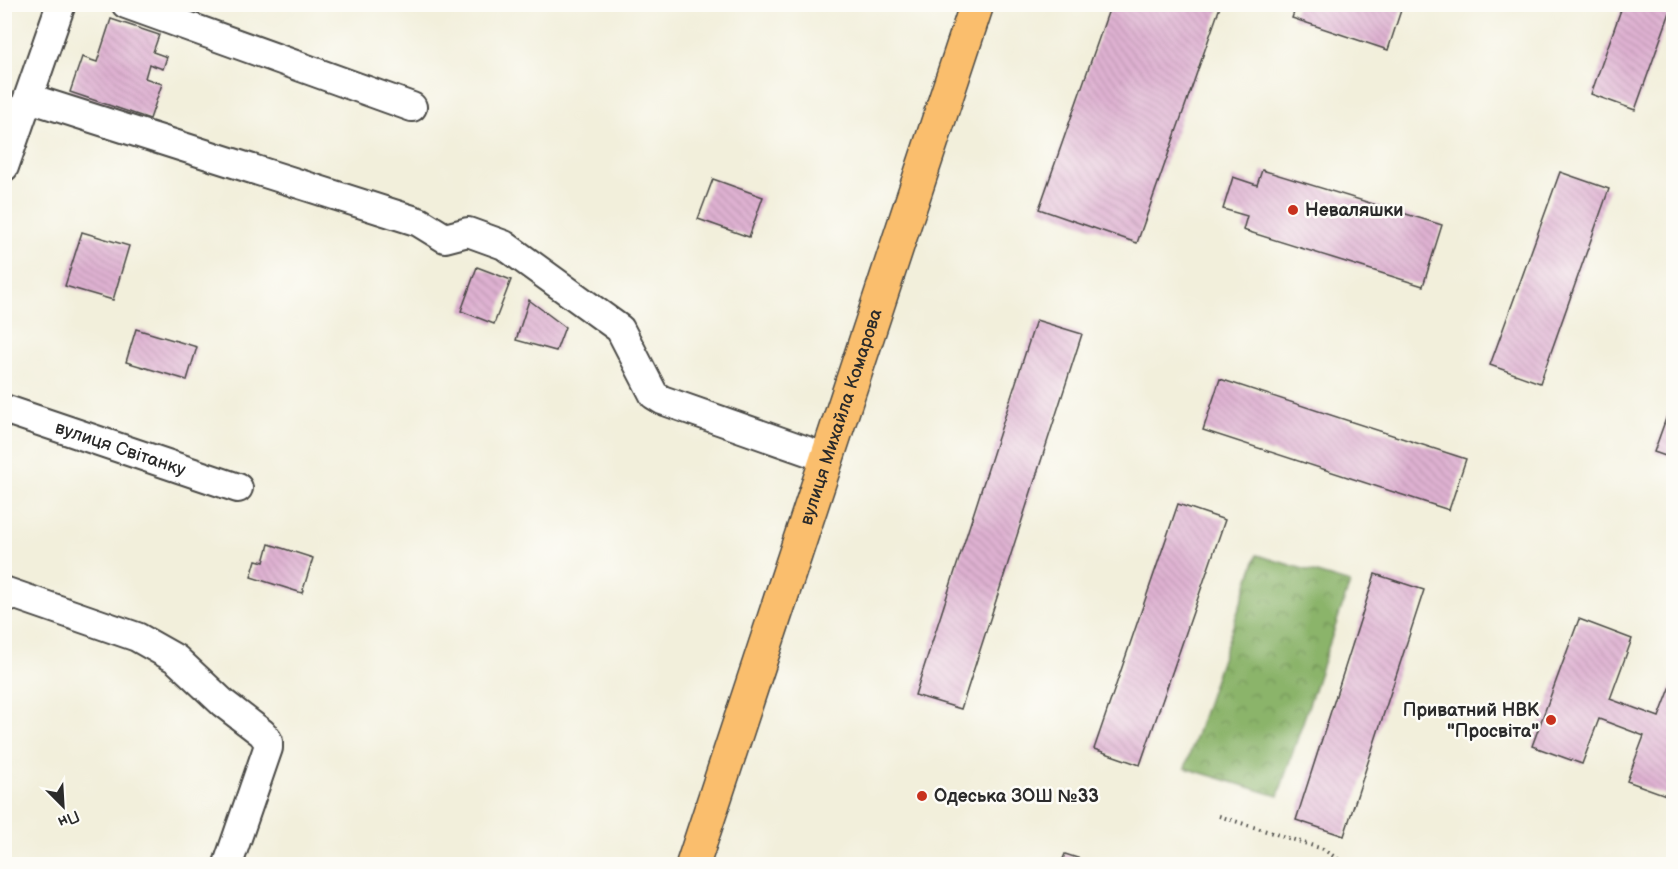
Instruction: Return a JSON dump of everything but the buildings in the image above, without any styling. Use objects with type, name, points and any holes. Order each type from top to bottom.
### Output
[{"type":"main road","name":"вулиця Михайла Комарова","points":[[693,864],[977,4]]},
{"type":"street","points":[[4,167],[61,4]]},
{"type":"street","points":[[126,4],[411,107]]},
{"type":"street","points":[[29,98],[419,222],[438,236],[453,238],[468,232],[504,245],[620,329],[654,395],[662,400],[827,458]]},
{"type":"street","name":"вулиця Світанку","points":[[4,409],[238,488]]},
{"type":"street","points":[[4,591],[137,637],[157,647],[176,659],[223,704],[262,733],[268,741],[268,748],[228,864]]},
{"type":"path","points":[[1219,816],[1323,849],[1345,864]]},
{"type":"green space","points":[[1257,555],[1350,583],[1278,796],[1185,768]]},
{"type":"place","name":"Неваляшки","points":[[1293,210]]},
{"type":"place","name":"Приватний НВК \"Просвіта\"","points":[[1551,720]]},
{"type":"place","name":"Одеська ЗОШ №33","points":[[922,796]]}]
